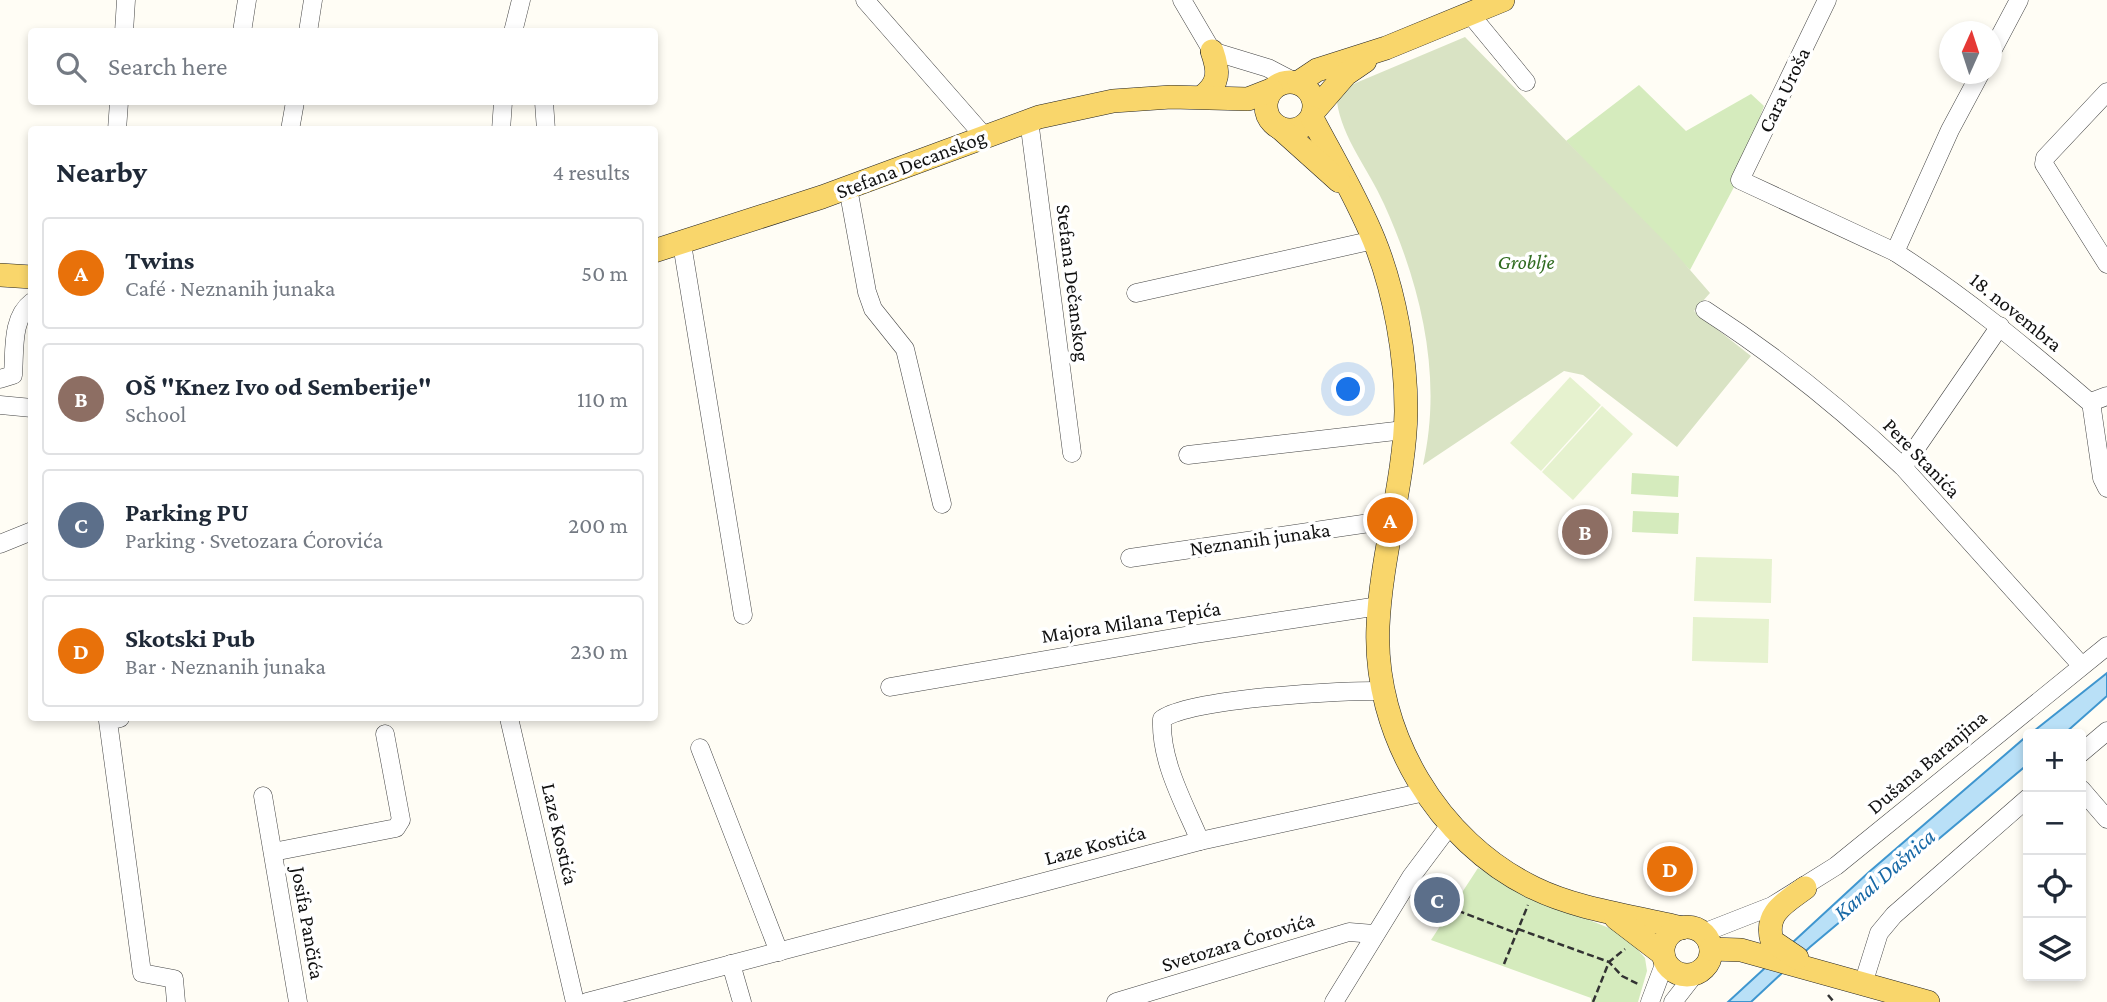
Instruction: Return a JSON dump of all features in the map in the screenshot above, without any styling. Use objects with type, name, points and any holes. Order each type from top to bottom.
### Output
[{"type":"main road","points":[[1171,97],[1248,99],[1503,0]]},
{"type":"main road","points":[[1171,97],[1277,125],[1300,128],[1346,74],[1385,48]]},
{"type":"main road","points":[[1202,97],[1213,89],[1218,74],[1212,51]]},
{"type":"main road","points":[[1285,85],[1312,94],[1313,115],[1374,240],[1385,274],[1403,363],[1404,430],[1390,520],[1378,629],[1385,691],[1402,748],[1425,792],[1450,825],[1486,857],[1535,888],[1602,909],[1701,949]]},
{"type":"main road","points":[[1285,85],[1266,110],[1277,125],[1349,191]]},
{"type":"main road","name":"Stefana Decanskog","points":[[658,250],[848,188],[1028,120],[1113,101],[1171,97]]},
{"type":"main road","points":[[0,275],[28,277]]},
{"type":"main road","points":[[1771,952],[1770,919],[1777,909],[1805,888]]},
{"type":"main road","points":[[1602,909],[1664,958],[1678,974],[1701,949]]},
{"type":"main road","points":[[1664,958],[1668,937],[1701,949],[1771,952],[1897,998],[1928,1002]]},
{"type":"street","points":[[124,28],[126,0]]},
{"type":"street","points":[[243,28],[247,0]]},
{"type":"street","points":[[308,28],[313,0]]},
{"type":"street","points":[[514,28],[521,0]]},
{"type":"street","points":[[865,0],[984,136]]},
{"type":"street","points":[[1182,0],[1212,51],[1268,68],[1285,85]]},
{"type":"street","name":"Cara Uroša","points":[[1740,180],[1828,0]]},
{"type":"street","points":[[2002,32],[2019,0]]},
{"type":"street","points":[[1470,14],[1526,82]]},
{"type":"street","points":[[1895,252],[1950,130],[1975,84]]},
{"type":"street","points":[[2105,256],[2046,172],[2044,164],[2045,158],[2107,92]]},
{"type":"street","points":[[117,126],[119,105]]},
{"type":"street","points":[[291,126],[294,105]]},
{"type":"street","points":[[501,126],[503,105]]},
{"type":"street","points":[[544,105],[546,126]]},
{"type":"street","name":"Stefana Dečanskog","points":[[1028,120],[1072,453]]},
{"type":"street","name":"18. novembra","points":[[1740,180],[1895,252],[1950,288],[2099,399]]},
{"type":"street","points":[[848,188],[867,292],[873,309],[905,349],[942,504]]},
{"type":"street","points":[[1136,293],[1374,240]]},
{"type":"street","points":[[682,244],[743,615]]},
{"type":"street","points":[[0,379],[13,374],[7,356],[8,329],[28,305]]},
{"type":"street","name":"Pere Stanića","points":[[1705,310],[1771,354],[1903,467],[2081,665]]},
{"type":"street","points":[[1903,467],[2000,326]]},
{"type":"street","points":[[2099,399],[2102,478],[2107,488]]},
{"type":"street","points":[[0,405],[28,408]]},
{"type":"street","points":[[1188,455],[1404,430]]},
{"type":"street","name":"Neznanih junaka","points":[[1130,558],[1390,520]]},
{"type":"street","points":[[0,544],[28,533]]},
{"type":"street","name":"Majora Milana Tepića","points":[[890,687],[1379,606]]},
{"type":"street","name":"Dušana Baranjina","points":[[1701,949],[1743,928],[1772,906],[1805,888],[1846,859],[2107,646]]},
{"type":"street","points":[[1200,841],[1172,776],[1162,719],[1173,712],[1241,701],[1339,690],[1385,691]]},
{"type":"street","points":[[108,721],[142,973],[174,979],[176,1002]]},
{"type":"street","name":"Laze Kostića","points":[[510,721],[575,1002]]},
{"type":"street","points":[[2086,750],[2107,731]]},
{"type":"street","name":"Josifa Pančića","points":[[273,852],[396,828],[401,820],[385,734]]},
{"type":"street","points":[[700,748],[779,952]]},
{"type":"street","name":"Laze Kostića","points":[[587,1002],[1200,841],[1425,792]]},
{"type":"street","points":[[2084,792],[2107,819]]},
{"type":"street","name":"Josifa Pančića","points":[[263,796],[298,1002]]},
{"type":"street","points":[[1863,984],[1880,933],[1894,915],[2023,803]]},
{"type":"street","points":[[1334,1002],[1374,934],[1428,852],[1450,825]]},
{"type":"street","name":"Svetozara Ćorovića","points":[[1115,1002],[1349,932],[1374,934]]},
{"type":"street","points":[[1673,1002],[1701,949]]},
{"type":"street","points":[[1648,995],[1664,958]]},
{"type":"street","points":[[730,964],[742,1002]]},
{"type":"path","points":[[1504,964],[1535,888]]},
{"type":"path","points":[[1438,903],[1609,962],[1622,976],[1648,995]]},
{"type":"path","points":[[1593,1002],[1609,962]]},
{"type":"green space","name":"Groblje","points":[[1465,37],[1671,248],[1710,293],[1694,311],[1751,356],[1677,447],[1583,375],[1564,371],[1423,465],[1431,398],[1425,332],[1418,299],[1397,235],[1378,191],[1344,128],[1337,102],[1351,85]]},
{"type":"green space","points":[[1639,85],[1686,131],[1751,94],[1764,106],[1734,187],[1690,270],[1566,141]]},
{"type":"green space","points":[[1570,377],[1601,405],[1541,471],[1510,443]]},
{"type":"green space","points":[[1602,406],[1633,434],[1573,500],[1542,472]]},
{"type":"green space","points":[[1632,473],[1679,476],[1678,497],[1631,494]]},
{"type":"green space","points":[[1633,511],[1679,513],[1678,534],[1632,532]]},
{"type":"green space","points":[[1696,557],[1772,559],[1771,603],[1694,601]]},
{"type":"green space","points":[[1693,617],[1769,619],[1768,663],[1692,661]]},
{"type":"green space","points":[[1478,868],[1542,901],[1624,934],[1645,958],[1647,971],[1638,1002],[1591,1002],[1591,998],[1431,940]]},
{"type":"water","points":[[2107,673],[2107,696],[2070,729],[2036,729]]},
{"type":"water","name":"Kanal Dašnica","points":[[2023,739],[2023,768],[1810,947],[1751,1002],[1728,1002],[1869,872]]},
{"type":"place","name":"Twins","points":[[1390,520]]},
{"type":"place","name":"OŠ \"Knez Ivo od Semberije\"","points":[[1585,532]]},
{"type":"place","name":"Skotski Pub","points":[[1670,869]]},
{"type":"place","name":"Parking PU","points":[[1437,900]]}]
